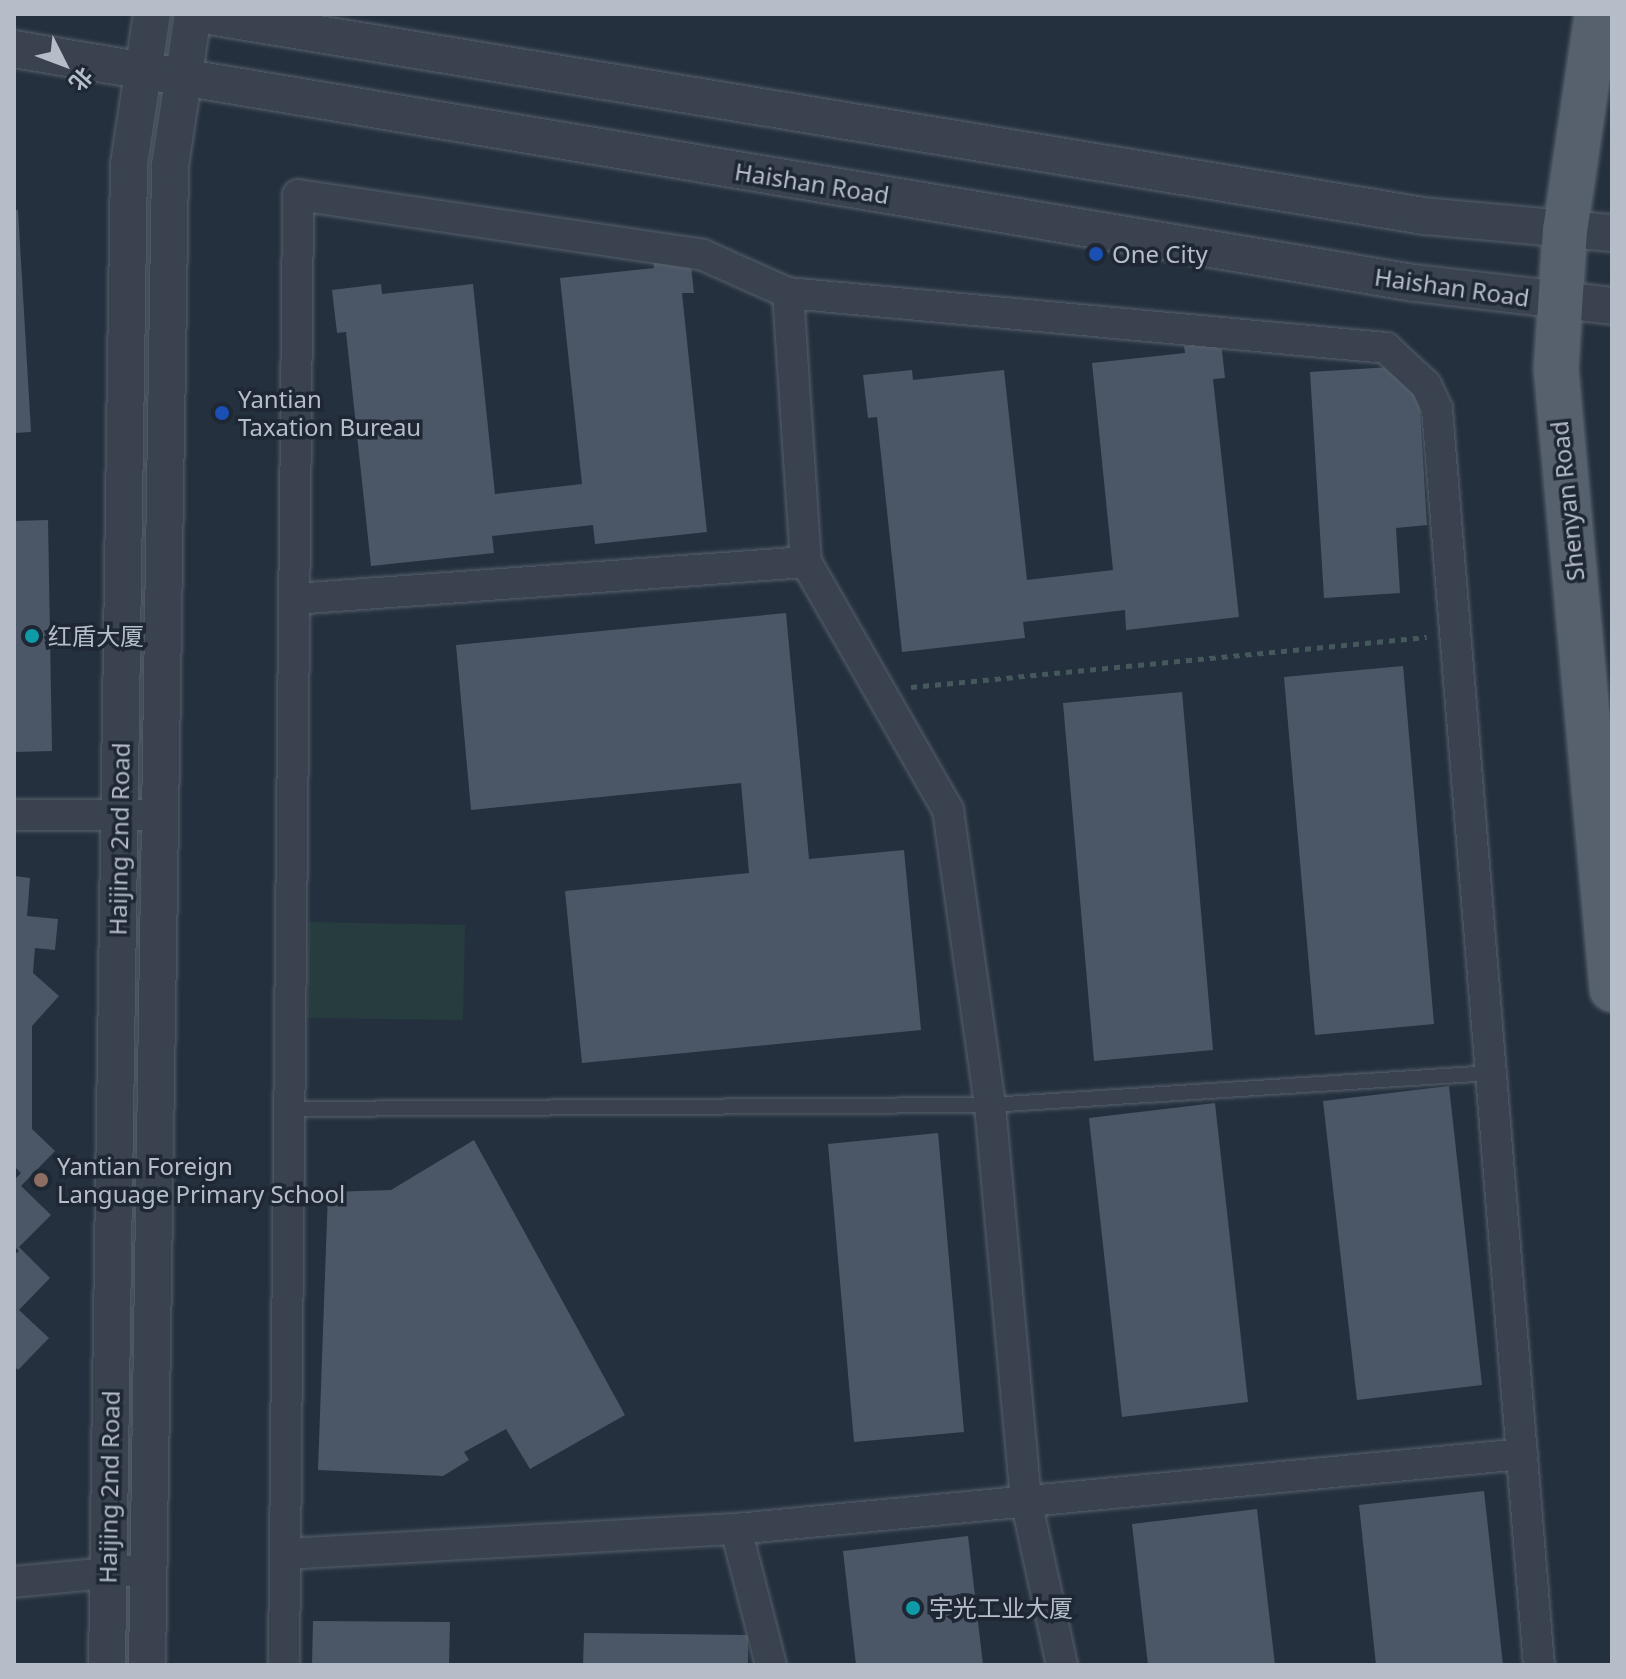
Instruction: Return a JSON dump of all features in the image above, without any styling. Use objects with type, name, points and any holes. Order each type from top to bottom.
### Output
[{"type":"main road","name":"Shenyan Road","points":[[1597,14],[1565,230],[1558,440],[1582,628],[1612,989]]},
{"type":"street","name":"Haijing 2nd Road","points":[[107,1665],[129,164],[152,14]]},
{"type":"street","name":"Haijing 2nd Road","points":[[147,1665],[170,166],[195,14]]},
{"type":"street","points":[[195,14],[1424,216],[1612,233]]},
{"type":"street","name":"Haishan Road","points":[[14,49],[1414,283],[1612,306]]},
{"type":"street","points":[[284,1665],[298,195],[703,255],[788,293],[1386,348],[1426,385],[1437,409],[1539,1665]]},
{"type":"street","points":[[788,293],[806,562],[876,691],[948,810],[990,1105],[1026,1500],[1062,1665]]},
{"type":"street","points":[[294,599],[806,562]]},
{"type":"street","points":[[14,815],[161,815]]},
{"type":"street","points":[[287,1554],[736,1529],[1522,1454]]},
{"type":"street","points":[[736,1529],[771,1665]]},
{"type":"street","points":[[14,1582],[149,1569]]},
{"type":"lane","points":[[291,1109],[990,1105],[1491,1073]]},
{"type":"path","points":[[876,691],[1456,634]]},
{"type":"green space","points":[[309,922],[465,925],[463,1020],[307,1018]]},
{"type":"building","points":[[14,210],[18,210],[31,432],[14,433]]},
{"type":"building","points":[[690,257],[694,293],[682,293],[707,532],[595,544],[593,525],[492,536],[494,553],[371,566],[346,332],[337,333],[332,290],[381,284],[382,294],[473,284],[495,494],[582,484],[560,278],[654,268],[653,261]]},
{"type":"building","points":[[1221,342],[1225,378],[1213,379],[1239,617],[1126,630],[1125,610],[1023,622],[1025,638],[902,652],[877,417],[868,418],[863,375],[912,370],[913,380],[1004,370],[1027,580],[1113,570],[1092,363],[1185,353],[1184,346]]},
{"type":"building","points":[[1391,367],[1419,394],[1427,525],[1396,528],[1400,593],[1324,598],[1310,372]]},
{"type":"building","name":"红盾大厦","points":[[48,520],[52,751],[14,752],[14,521]]},
{"type":"building","points":[[786,613],[809,859],[904,850],[921,1030],[582,1063],[565,891],[749,873],[741,783],[471,810],[456,645]]},
{"type":"building","points":[[1403,666],[1434,1024],[1315,1035],[1284,677]]},
{"type":"building","points":[[1182,692],[1213,1050],[1094,1061],[1063,703]]},
{"type":"building","points":[[14,876],[30,878],[27,916],[58,919],[55,950],[35,948],[33,973],[59,996],[32,1026],[32,1129],[55,1151],[21,1186],[51,1215],[19,1247],[50,1278],[19,1310],[49,1338],[18,1370],[14,1366],[14,1255],[19,1251],[14,1246],[14,1180],[21,1173],[14,1166]]},
{"type":"building","points":[[1449,1086],[1482,1385],[1357,1400],[1323,1101]]},
{"type":"building","points":[[1215,1103],[1248,1402],[1122,1417],[1089,1118]]},
{"type":"building","points":[[938,1133],[964,1432],[854,1442],[828,1144]]},
{"type":"building","points":[[474,1140],[625,1415],[530,1469],[506,1429],[464,1452],[469,1460],[443,1476],[318,1470],[328,1192],[391,1190]]},
{"type":"building","points":[[1484,1491],[1503,1665],[1376,1665],[1359,1505]]},
{"type":"building","points":[[1257,1509],[1275,1665],[1148,1665],[1132,1524]]},
{"type":"building","name":"宇光工业大厦","points":[[968,1536],[983,1665],[856,1665],[843,1551]]},
{"type":"building","points":[[313,1621],[450,1622],[449,1665],[312,1665]]},
{"type":"building","points":[[584,1633],[748,1635],[748,1665],[583,1665]]},
{"type":"place","name":"One City","points":[[1096,254]]},
{"type":"place","name":"Yantian Taxation Bureau","points":[[222,413]]},
{"type":"place","name":"红盾大厦","points":[[32,636]]},
{"type":"place","name":"Yantian Foreign Language Primary School","points":[[41,1180]]},
{"type":"place","name":"宇光工业大厦","points":[[913,1608]]}]
